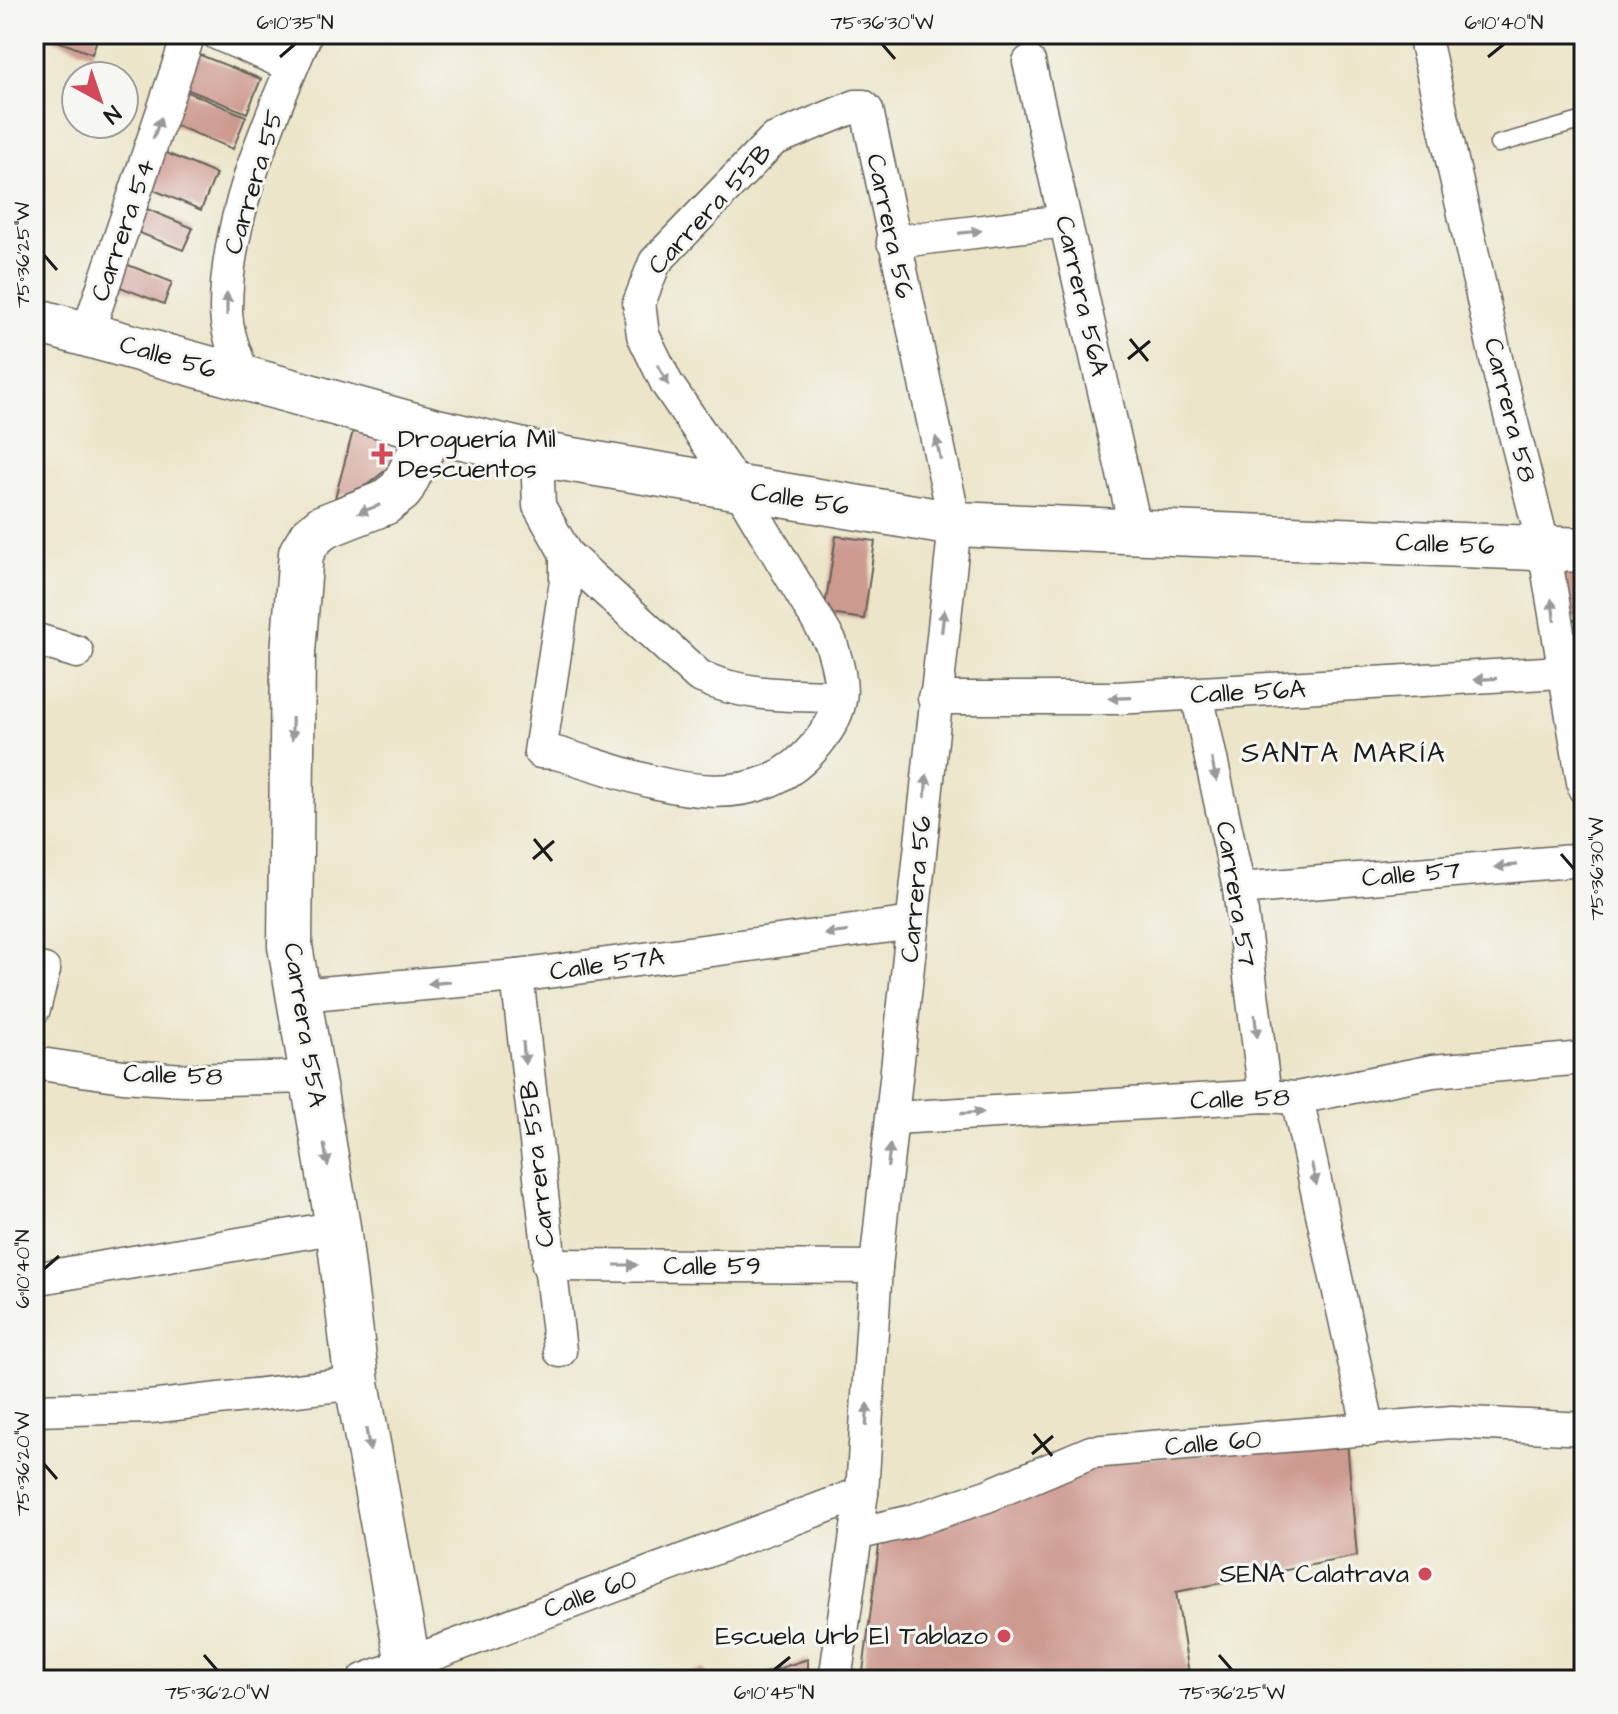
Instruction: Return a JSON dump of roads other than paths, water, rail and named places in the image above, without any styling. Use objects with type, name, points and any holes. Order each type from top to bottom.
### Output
[{"type":"street","name":"Carrera 54","points":[[87,334],[189,34]]},
{"type":"street","points":[[218,34],[292,66]]},
{"type":"street","name":"Carrera 55","points":[[245,379],[226,312],[231,242],[306,34]]},
{"type":"street","name":"Carrera 58","points":[[1424,34],[1499,372],[1564,549],[1562,672],[1584,788]]},
{"type":"street","name":"Carrera 56A","points":[[1029,62],[1136,531]]},
{"type":"street","name":"Carrera 55B","points":[[840,696],[839,669],[831,643],[739,489],[667,384],[643,335],[639,303],[645,280],[655,262],[773,140],[856,106],[863,106]]},
{"type":"street","name":"Carrera 56","points":[[835,1680],[862,1493],[876,1267],[894,1118],[934,698],[955,524],[863,106]]},
{"type":"street","points":[[893,242],[1065,221]]},
{"type":"street","name":"Calle 56","points":[[34,320],[432,430],[537,454],[955,524],[1564,549]]},
{"type":"street","name":"Carrera 55A","points":[[410,1671],[357,1383],[338,1227],[290,946],[293,652],[301,553],[310,538],[323,527],[384,503],[401,490],[432,430]]},
{"type":"street","points":[[537,454],[539,506],[566,554],[699,676],[722,687],[770,695],[840,696],[838,718],[804,760],[771,782],[721,793],[676,789],[608,767],[540,752],[566,581],[566,554]]},
{"type":"street","points":[[34,639],[77,652]]},
{"type":"street","name":"Calle 56A","points":[[934,698],[1116,698],[1562,672]]},
{"type":"street","name":"Carrera 57","points":[[1197,694],[1281,1097],[1369,1430]]},
{"type":"street","name":"Calle 57","points":[[1239,889],[1584,860]]},
{"type":"street","name":"Calle 57A","points":[[299,995],[517,976],[913,923]]},
{"type":"street","points":[[34,1009],[39,969]]},
{"type":"street","name":"Carrera 55B","points":[[517,976],[560,1351]]},
{"type":"street","name":"Calle 58","points":[[894,1118],[1281,1097],[1433,1071],[1584,1058]]},
{"type":"street","name":"Calle 58","points":[[34,1063],[123,1076],[185,1080],[312,1077]]},
{"type":"street","points":[[34,1279],[338,1227]]},
{"type":"street","name":"Calle 59","points":[[548,1265],[876,1267]]},
{"type":"street","points":[[34,1410],[150,1407],[357,1383]]},
{"type":"street","name":"Calle 60","points":[[856,1534],[912,1521],[987,1496],[1091,1452],[1452,1422],[1584,1429]]},
{"type":"street","name":"Calle 60","points":[[364,1680],[410,1671],[862,1493]]},
{"type":"lane","points":[[1498,144],[1584,120]]},
{"type":"place","name":"Droguería Mil Descuentos","points":[[382,454]]},
{"type":"place","name":"SENA Calatrava","points":[[1425,1574]]},
{"type":"place","name":"Escuela Urb El Tablazo","points":[[1004,1636]]},
{"type":"district","name":"SANTA MARÍA","points":[[1344,753]]}]
